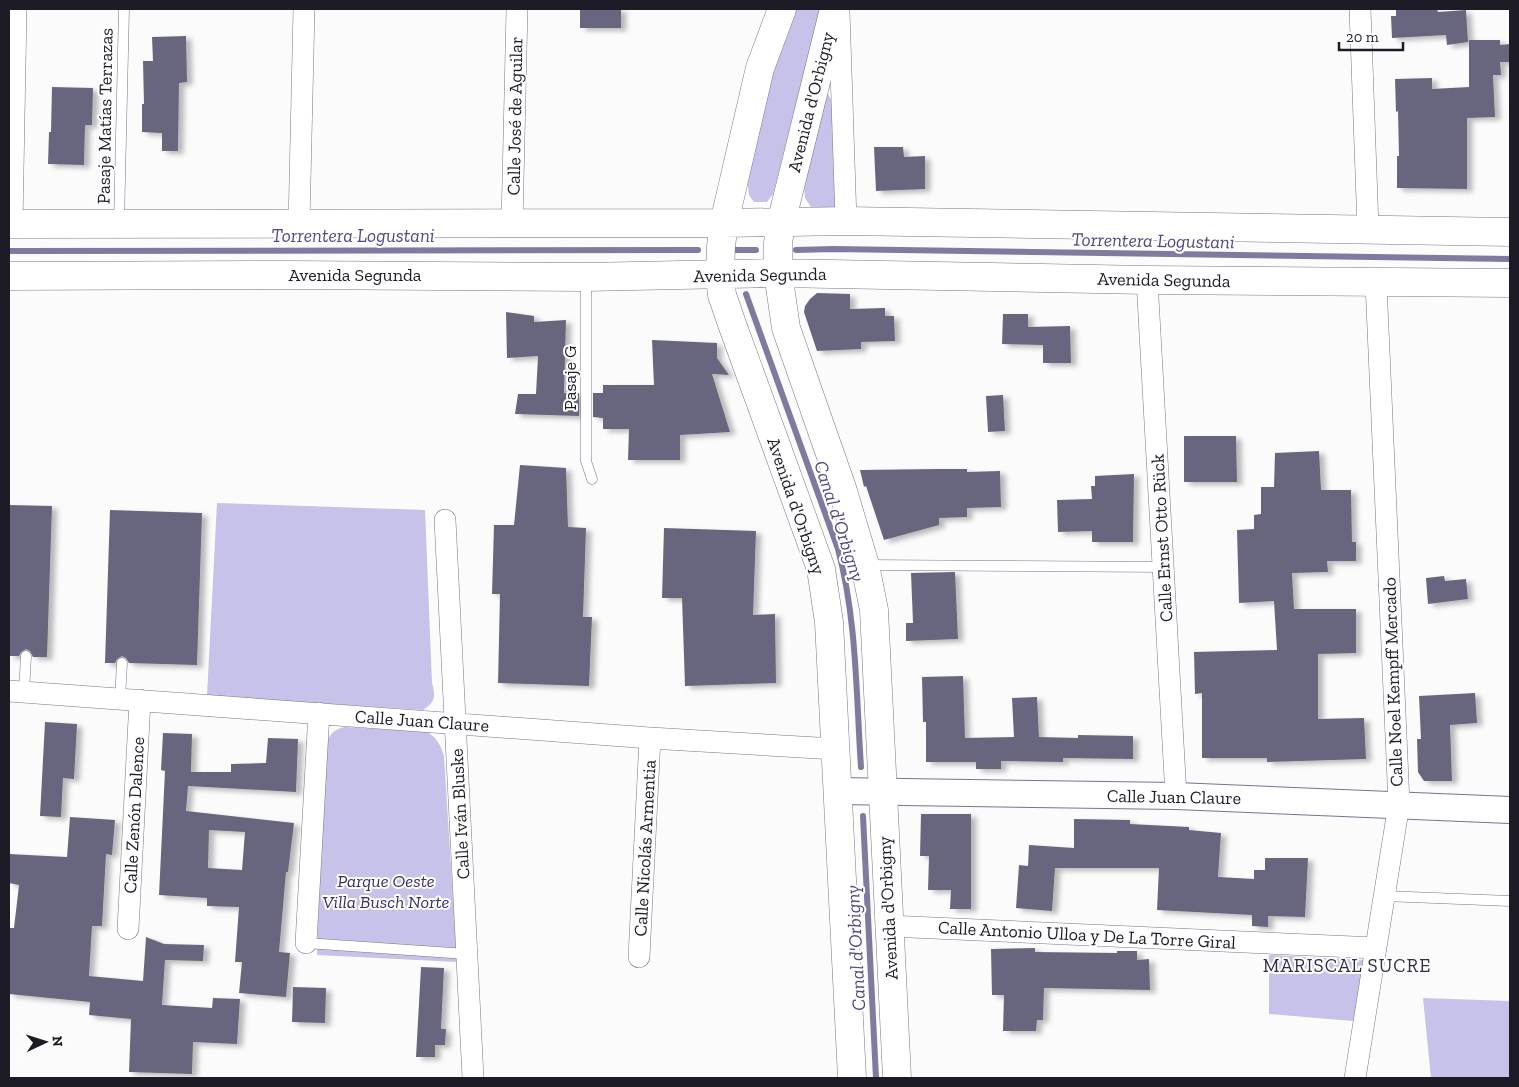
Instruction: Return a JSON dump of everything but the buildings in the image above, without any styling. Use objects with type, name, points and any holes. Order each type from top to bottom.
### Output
[{"type":"main road","name":"Avenida d'Orbigny","points":[[782,9],[760,68],[724,223],[720,275],[722,295],[821,569],[829,622],[852,1078]]},
{"type":"main road","name":"Avenida d'Orbigny","points":[[834,9],[781,223],[778,243],[778,273],[786,328],[842,488],[865,565],[874,610],[888,926],[897,1078]]},
{"type":"main road","points":[[10,224],[846,222],[1368,228],[1510,232]]},
{"type":"main road","name":"Avenida Segunda","points":[[9,276],[298,275],[586,277],[778,273],[1147,280],[1510,283]]},
{"type":"street","points":[[10,224],[12,77],[16,9]]},
{"type":"street","points":[[299,224],[304,9]]},
{"type":"street","name":"Calle José de Aguilar","points":[[512,224],[517,9]]},
{"type":"street","points":[[839,9],[846,222]]},
{"type":"street","points":[[1360,9],[1368,228]]},
{"type":"street","name":"Calle Ernst Otto Rück","points":[[1147,280],[1176,796]]},
{"type":"street","name":"Calle Noel Kempff Mercado","points":[[1355,1078],[1399,804],[1376,283]]},
{"type":"street","name":"Calle Iván Bluske","points":[[445,520],[473,1078]]},
{"type":"street","name":"Calle Juan Claure","points":[[16,691],[835,750]]},
{"type":"street","name":"Calle Zenón Dalence","points":[[128,929],[130,700]]},
{"type":"street","points":[[306,943],[319,713]]},
{"type":"street","name":"Calle Nicolás Armentia","points":[[639,957],[650,738]]},
{"type":"street","name":"Calle Juan Claure","points":[[838,791],[1176,796],[1510,810]]},
{"type":"street","name":"Calle Antonio Ulloa y De La Torre Giral","points":[[888,926],[1376,948]]},
{"type":"lane","name":"Pasaje Matías Terrazas","points":[[119,224],[124,9]]},
{"type":"lane","name":"Pasaje G","points":[[586,277],[586,461],[592,479]]},
{"type":"lane","points":[[865,565],[1163,567]]},
{"type":"lane","points":[[16,691],[26,656]]},
{"type":"lane","points":[[122,663],[130,700]]},
{"type":"lane","points":[[1384,896],[1510,901]]},
{"type":"lane","points":[[306,943],[467,954]]},
{"type":"green space","points":[[795,9],[820,9],[773,194],[767,202],[754,202],[749,195],[747,177],[769,74]]},
{"type":"green space","points":[[827,93],[833,102],[836,208],[811,207],[805,198],[804,187]]},
{"type":"green space","points":[[217,503],[425,510],[432,683],[434,692],[432,702],[423,710],[207,696]]},
{"type":"green space","name":"Parque Oeste Villa Busch Norte","points":[[345,727],[427,732],[440,745],[444,756],[457,962],[317,955],[323,761],[326,744],[330,735]]},
{"type":"green space","points":[[1269,955],[1366,960],[1353,1021],[1269,1014]]},
{"type":"green space","points":[[1423,998],[1510,1001],[1510,1078],[1431,1078]]},
{"type":"waterway","name":"Torrentera Logustani","points":[[9,251],[698,250]]},
{"type":"waterway","name":"Torrentera Logustani","points":[[734,250],[756,250]]},
{"type":"waterway","name":"Torrentera Logustani","points":[[796,250],[1510,259]]},
{"type":"waterway","name":"Canal d'Orbigny","points":[[746,294],[838,549],[849,603],[852,630],[861,767]]},
{"type":"waterway","name":"Canal d'Orbigny","points":[[863,816],[876,1078]]},
{"type":"district","name":"MARISCAL SUCRE","points":[[1347,965]]}]
